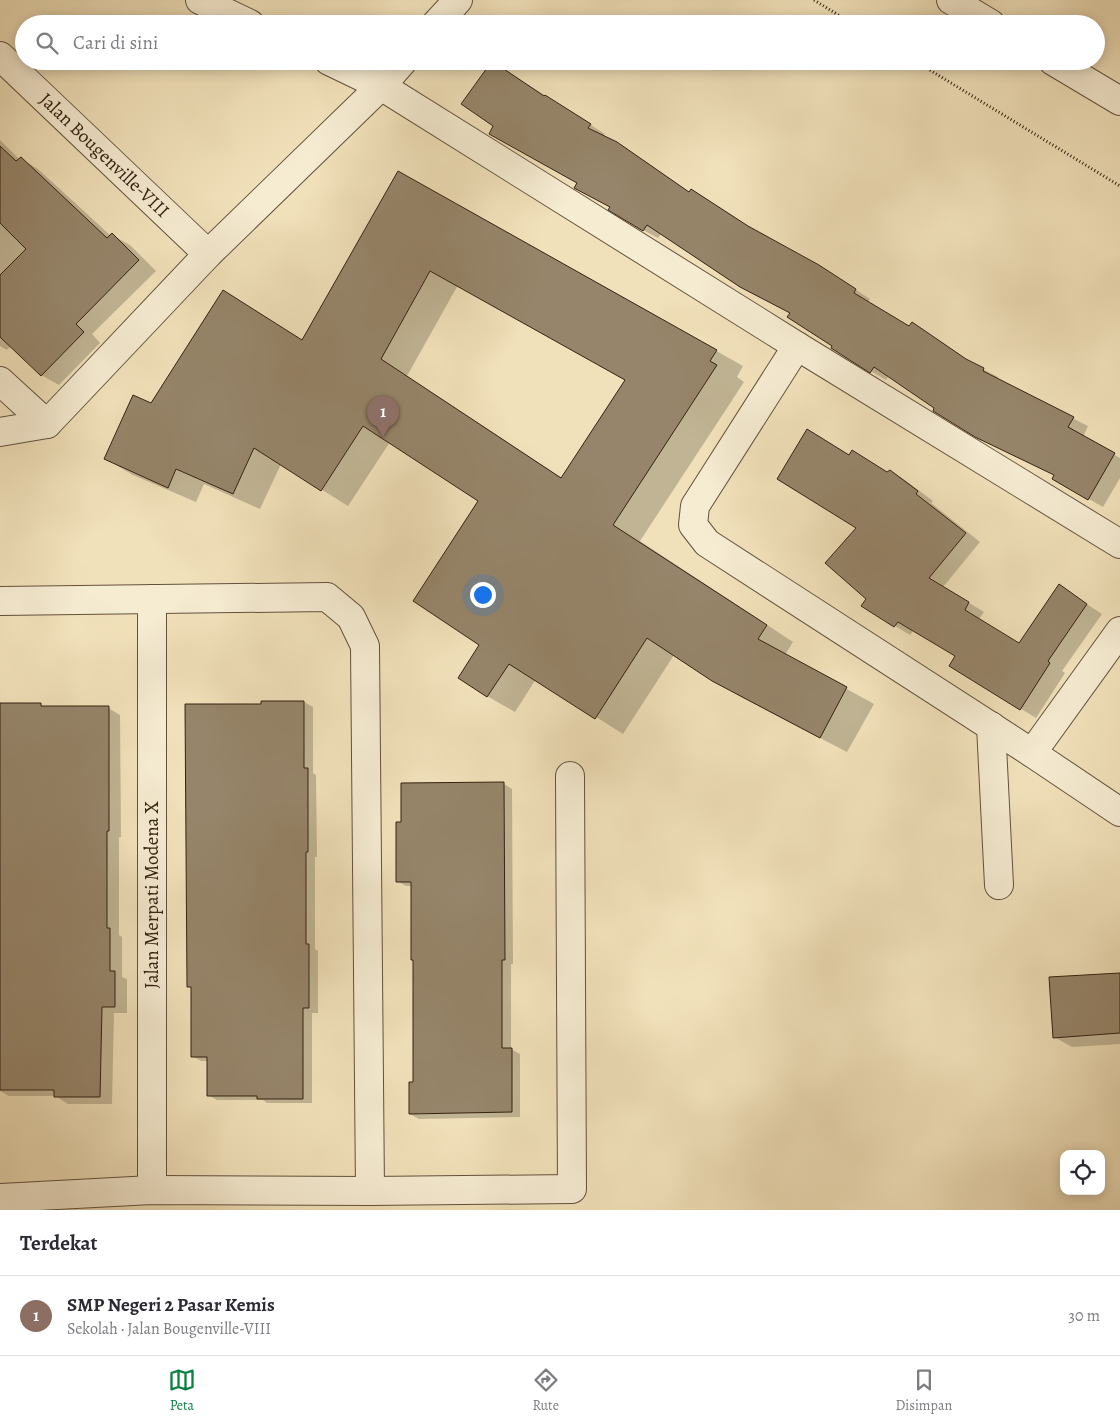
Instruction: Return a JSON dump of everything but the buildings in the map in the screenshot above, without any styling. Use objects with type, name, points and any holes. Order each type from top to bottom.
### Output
[{"type":"street","points":[[200,0],[231,15]]},
{"type":"street","points":[[444,15],[458,0]]},
{"type":"street","points":[[951,0],[976,15]]},
{"type":"street","name":"Jalan Bougenville-VIII","points":[[0,56],[208,254]]},
{"type":"street","points":[[348,70],[381,86],[797,346],[1120,544]]},
{"type":"street","points":[[0,432],[47,424],[208,254],[381,86],[395,70]]},
{"type":"street","points":[[1068,70],[1120,101]]},
{"type":"street","points":[[797,346],[695,506],[693,525],[707,543],[991,726],[1120,812]]},
{"type":"street","points":[[0,381],[47,424]]},
{"type":"street","points":[[0,602],[328,597],[352,617],[364,646],[370,1191]]},
{"type":"street","name":"Jalan Merpati Modena X","points":[[152,599],[152,1190]]},
{"type":"street","points":[[1032,753],[1120,631]]},
{"type":"street","points":[[991,726],[999,885]]},
{"type":"street","points":[[0,1198],[152,1190],[370,1191],[572,1189],[570,776]]},
{"type":"path","points":[[814,0],[838,15]]},
{"type":"path","points":[[930,70],[1120,186]]},
{"type":"place","name":"SMP Negeri 2 Pasar Kemis","points":[[383,437]]}]
